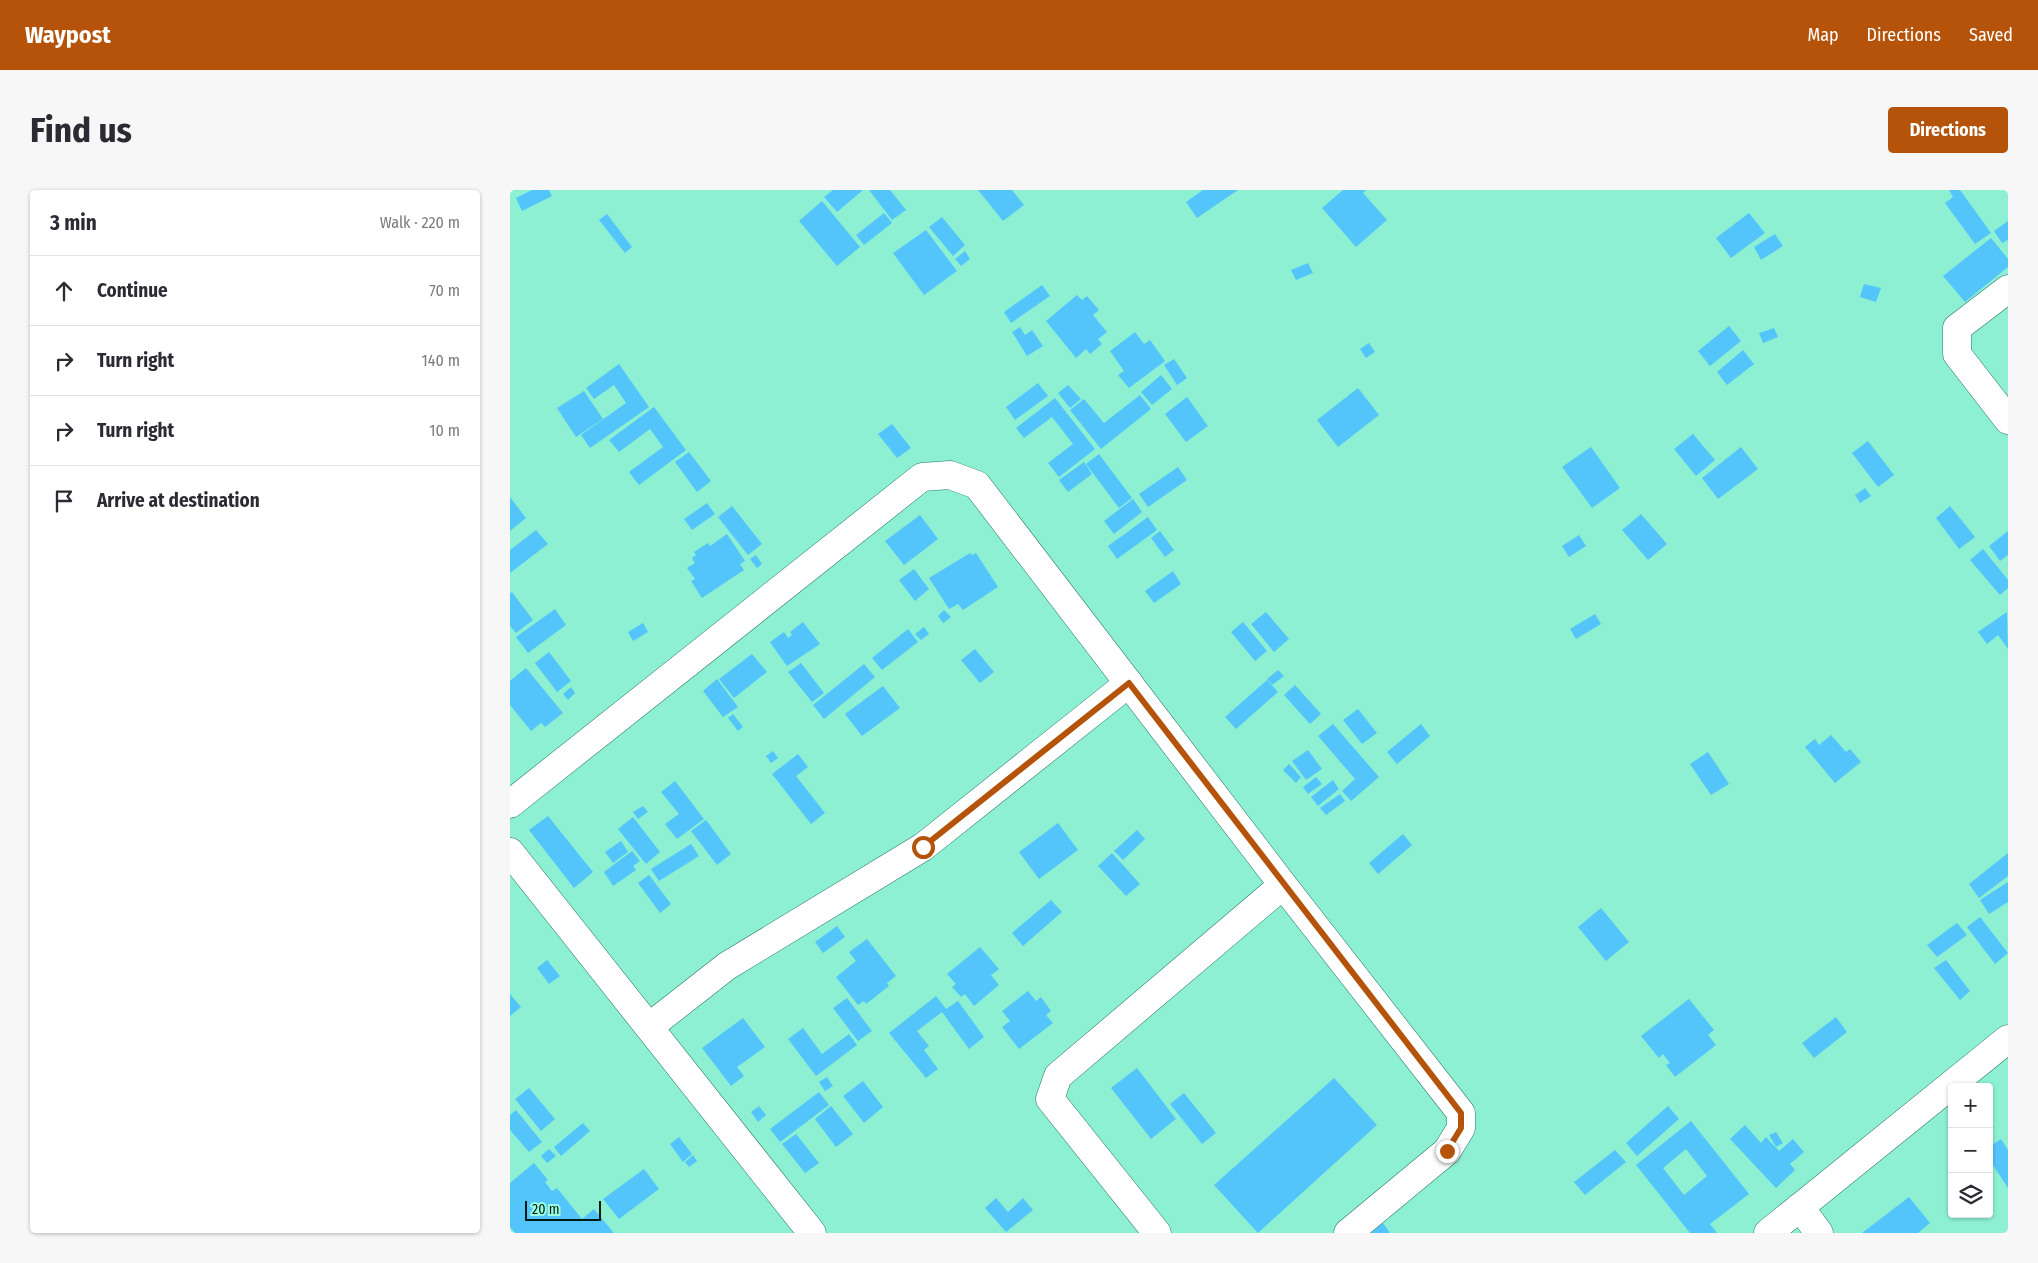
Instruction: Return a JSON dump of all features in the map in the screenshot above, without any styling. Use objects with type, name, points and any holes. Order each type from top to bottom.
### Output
[{"type":"street","points":[[2008,289],[1957,328],[1958,354],[2008,420]]},
{"type":"street","points":[[510,804],[922,477],[950,475],[978,485],[1283,885],[1461,1113],[1461,1128],[1447,1151],[1348,1233]]},
{"type":"street","points":[[649,1027],[727,966],[923,847],[1129,683]]},
{"type":"street","points":[[510,852],[812,1233]]},
{"type":"street","points":[[1157,1233],[1050,1100],[1058,1076],[1283,885]]},
{"type":"street","points":[[1768,1233],[2008,1039]]},
{"type":"street","points":[[1800,1207],[1819,1233]]},
{"type":"building","points":[[532,190],[549,190],[552,196],[522,211],[516,198]]},
{"type":"building","points":[[833,190],[863,190],[837,212],[824,197]]},
{"type":"building","points":[[869,190],[890,190],[906,210],[892,220]]},
{"type":"building","points":[[978,190],[1012,190],[1024,205],[1003,221]]},
{"type":"building","points":[[1203,190],[1238,190],[1197,218],[1186,202]]},
{"type":"building","points":[[1343,190],[1366,190],[1363,193],[1387,220],[1356,247],[1322,208]]},
{"type":"building","points":[[1949,190],[1960,190],[1991,233],[1975,244],[1945,203],[1953,197]]},
{"type":"building","points":[[822,201],[860,247],[837,266],[799,221]]},
{"type":"building","points":[[884,213],[892,223],[864,245],[856,235]]},
{"type":"building","points":[[1749,213],[1765,233],[1731,258],[1716,238]]},
{"type":"building","points":[[607,214],[632,247],[625,253],[599,220]]},
{"type":"building","points":[[942,217],[965,245],[953,256],[929,227]]},
{"type":"building","points":[[2008,221],[2008,240],[2002,243],[1994,231]]},
{"type":"building","points":[[926,230],[957,271],[924,295],[893,253]]},
{"type":"building","points":[[1775,234],[1783,246],[1761,260],[1754,247]]},
{"type":"building","points":[[1991,238],[2008,259],[2008,267],[1965,302],[1943,276]]},
{"type":"building","points":[[965,251],[970,259],[961,266],[955,259]]},
{"type":"building","points":[[1308,263],[1313,273],[1296,280],[1291,270]]},
{"type":"building","points":[[1864,284],[1881,288],[1876,302],[1860,297]]},
{"type":"building","points":[[1042,285],[1050,296],[1011,323],[1004,312]]},
{"type":"building","points":[[1077,295],[1082,300],[1087,296],[1099,310],[1093,315],[1107,332],[1098,339],[1102,344],[1090,354],[1086,349],[1076,358],[1046,321]]},
{"type":"building","points":[[1729,326],[1741,341],[1710,366],[1698,351]]},
{"type":"building","points":[[1020,327],[1025,335],[1032,330],[1043,346],[1027,356],[1012,332]]},
{"type":"building","points":[[1774,328],[1778,337],[1763,343],[1759,333]]},
{"type":"building","points":[[1135,332],[1144,344],[1150,340],[1165,361],[1129,388],[1118,375],[1124,371],[1110,351]]},
{"type":"building","points":[[1369,343],[1375,352],[1366,358],[1360,349]]},
{"type":"building","points":[[1743,350],[1754,364],[1727,385],[1717,372]]},
{"type":"building","points":[[1174,359],[1187,378],[1177,385],[1164,365]]},
{"type":"building","points":[[619,364],[649,407],[590,448],[581,435],[626,403],[614,385],[594,399],[586,388]]},
{"type":"building","points":[[1161,375],[1172,389],[1152,405],[1141,392]]},
{"type":"building","points":[[1038,383],[1048,396],[1015,420],[1006,407]]},
{"type":"building","points":[[1068,385],[1081,399],[1070,408],[1058,393]]},
{"type":"building","points":[[1358,388],[1379,415],[1338,447],[1317,420]]},
{"type":"building","points":[[584,391],[603,419],[576,437],[557,408]]},
{"type":"building","points":[[1140,395],[1151,409],[1101,449],[1070,410],[1084,399],[1104,423]]},
{"type":"building","points":[[1187,397],[1208,426],[1186,442],[1165,414]]},
{"type":"building","points":[[1055,398],[1095,449],[1059,477],[1048,463],[1073,444],[1052,417],[1024,438],[1016,428]]},
{"type":"building","points":[[654,407],[686,450],[639,485],[629,472],[663,447],[650,429],[619,452],[609,440]]},
{"type":"building","points":[[892,424],[911,448],[897,458],[878,434]]},
{"type":"building","points":[[1693,434],[1715,460],[1696,476],[1674,449]]},
{"type":"building","points":[[1868,441],[1894,475],[1878,487],[1852,453]]},
{"type":"building","points":[[1591,447],[1620,488],[1592,508],[1562,467]]},
{"type":"building","points":[[1741,447],[1758,469],[1718,499],[1702,478]]},
{"type":"building","points":[[689,452],[711,481],[697,492],[675,462]]},
{"type":"building","points":[[1099,454],[1132,498],[1119,508],[1086,464]]},
{"type":"building","points":[[1084,462],[1092,474],[1068,492],[1059,480]]},
{"type":"building","points":[[1178,467],[1187,480],[1148,507],[1139,494]]},
{"type":"building","points":[[1865,488],[1871,496],[1860,503],[1855,495]]},
{"type":"building","points":[[510,497],[526,518],[510,531]]},
{"type":"building","points":[[1133,499],[1142,512],[1114,534],[1104,521]]},
{"type":"building","points":[[707,503],[715,514],[692,530],[684,519]]},
{"type":"building","points":[[732,506],[762,544],[748,555],[718,517]]},
{"type":"building","points":[[1950,506],[1975,537],[1959,549],[1936,518]]},
{"type":"building","points":[[1641,514],[1667,544],[1648,560],[1622,530]]},
{"type":"building","points":[[920,515],[938,539],[904,565],[885,541]]},
{"type":"building","points":[[1148,517],[1157,530],[1117,559],[1108,546]]},
{"type":"building","points":[[536,530],[548,544],[510,573],[510,550]]},
{"type":"building","points":[[1160,531],[1174,550],[1165,557],[1151,538]]},
{"type":"building","points":[[2008,531],[2008,555],[2000,561],[1989,546]]},
{"type":"building","points":[[727,534],[745,561],[740,564],[744,570],[702,598],[691,581],[695,579],[687,568],[695,563],[692,558],[696,555],[694,552],[708,543],[710,546]]},
{"type":"building","points":[[1579,535],[1586,546],[1569,557],[1562,546]]},
{"type":"building","points":[[1983,549],[2008,580],[2008,588],[2000,595],[1970,560]]},
{"type":"building","points":[[970,553],[972,555],[976,553],[998,587],[963,610],[958,604],[949,609],[929,578]]},
{"type":"building","points":[[756,555],[762,564],[757,568],[750,559]]},
{"type":"building","points":[[914,569],[929,589],[915,601],[899,580]]},
{"type":"building","points":[[1173,571],[1181,584],[1154,603],[1145,591]]},
{"type":"building","points":[[512,592],[533,620],[516,633],[510,626],[510,593]]},
{"type":"building","points":[[555,609],[566,625],[528,653],[516,637]]},
{"type":"building","points":[[944,610],[951,617],[943,623],[938,616]]},
{"type":"building","points":[[1266,612],[1289,639],[1274,652],[1251,624]]},
{"type":"building","points":[[2007,612],[2008,649],[1998,635],[1987,644],[1978,632]]},
{"type":"building","points":[[1595,614],[1601,624],[1576,639],[1570,629]]},
{"type":"building","points":[[803,622],[820,644],[787,666],[770,642],[784,632],[788,638],[792,635],[790,632]]},
{"type":"building","points":[[1243,622],[1267,651],[1255,661],[1231,632]]},
{"type":"building","points":[[643,623],[648,632],[633,641],[628,632]]},
{"type":"building","points":[[924,627],[929,634],[921,640],[915,634]]},
{"type":"building","points":[[908,629],[918,642],[882,670],[872,658]]},
{"type":"building","points":[[975,649],[994,672],[980,683],[961,660]]},
{"type":"building","points":[[549,652],[571,681],[557,692],[535,663]]},
{"type":"building","points":[[752,654],[767,672],[734,698],[719,679]]},
{"type":"building","points":[[801,663],[824,693],[812,702],[788,672]]},
{"type":"building","points":[[864,664],[875,677],[824,719],[813,705]]},
{"type":"building","points":[[526,668],[563,713],[545,727],[541,723],[531,731],[510,705],[510,681]]},
{"type":"building","points":[[1278,670],[1284,676],[1272,685],[1267,679]]},
{"type":"building","points":[[717,679],[738,707],[723,717],[703,691]]},
{"type":"building","points":[[1267,680],[1278,692],[1236,729],[1225,717]]},
{"type":"building","points":[[1295,685],[1321,714],[1310,724],[1284,695]]},
{"type":"building","points":[[883,686],[900,708],[862,736],[845,714]]},
{"type":"building","points":[[571,687],[575,693],[568,700],[563,694]]},
{"type":"building","points":[[1358,709],[1377,733],[1362,744],[1343,720]]},
{"type":"building","points":[[733,714],[743,727],[738,731],[728,718]]},
{"type":"building","points":[[1333,724],[1379,777],[1351,801],[1342,791],[1355,779],[1318,736]]},
{"type":"building","points":[[1421,724],[1430,736],[1397,764],[1387,752]]},
{"type":"building","points":[[1831,735],[1846,752],[1850,749],[1861,762],[1835,783],[1805,747],[1815,739],[1819,745]]},
{"type":"building","points":[[1308,750],[1322,769],[1306,780],[1292,761]]},
{"type":"building","points":[[773,751],[778,758],[771,763],[766,756]]},
{"type":"building","points":[[1708,752],[1729,784],[1711,795],[1690,764]]},
{"type":"building","points":[[798,754],[808,767],[796,776],[825,813],[811,824],[772,774]]},
{"type":"building","points":[[1289,764],[1301,777],[1296,783],[1283,770]]},
{"type":"building","points":[[1316,777],[1322,784],[1308,794],[1303,787]]},
{"type":"building","points":[[1333,780],[1339,789],[1318,806],[1311,797]]},
{"type":"building","points":[[675,781],[704,819],[677,839],[665,824],[679,814],[661,792]]},
{"type":"building","points":[[1340,794],[1345,801],[1326,815],[1320,808]]},
{"type":"building","points":[[643,806],[648,812],[638,819],[633,812]]},
{"type":"building","points":[[548,816],[593,872],[574,888],[529,830]]},
{"type":"building","points":[[633,817],[660,852],[646,864],[618,829]]},
{"type":"building","points":[[706,820],[731,854],[717,865],[691,831]]},
{"type":"building","points":[[1058,823],[1078,850],[1039,879],[1019,852]]},
{"type":"building","points":[[1137,830],[1145,839],[1123,860],[1114,851]]},
{"type":"building","points":[[1403,834],[1412,845],[1378,874],[1369,863]]},
{"type":"building","points":[[621,841],[628,852],[613,863],[605,852]]},
{"type":"building","points":[[691,844],[699,856],[659,881],[651,869]]},
{"type":"building","points":[[632,851],[640,861],[633,866],[636,870],[613,886],[604,872]]},
{"type":"building","points":[[1112,853],[1140,884],[1126,896],[1098,866]]},
{"type":"building","points":[[2008,853],[2008,876],[1979,898],[1969,884]]},
{"type":"building","points":[[649,875],[671,904],[660,913],[638,883]]},
{"type":"building","points":[[2008,882],[2008,902],[1989,914],[1980,900]]},
{"type":"building","points":[[1051,900],[1062,912],[1023,946],[1012,933]]},
{"type":"building","points":[[1601,908],[1629,942],[1606,961],[1578,927]]},
{"type":"building","points":[[1980,917],[2008,953],[1995,964],[1967,927]]},
{"type":"building","points":[[1957,923],[1967,935],[1937,957],[1927,945]]},
{"type":"building","points":[[837,926],[845,937],[823,953],[815,942]]},
{"type":"building","points":[[867,939],[896,976],[887,983],[889,986],[866,1004],[864,1001],[858,1005],[836,977],[856,961],[849,952]]},
{"type":"building","points":[[980,947],[999,969],[991,975],[999,985],[974,1006],[965,994],[961,997],[952,987],[956,984],[947,974]]},
{"type":"building","points":[[547,960],[560,976],[549,984],[537,968]]},
{"type":"building","points":[[1946,960],[1970,991],[1960,1000],[1934,968]]},
{"type":"building","points":[[1028,991],[1036,1001],[1041,997],[1051,1011],[1046,1015],[1053,1023],[1019,1049],[1002,1027],[1010,1021],[1002,1011]]},
{"type":"building","points":[[510,994],[521,1007],[510,1016]]},
{"type":"building","points":[[936,996],[946,1009],[958,1001],[984,1037],[969,1049],[942,1012],[917,1031],[929,1046],[924,1050],[938,1069],[926,1078],[889,1033]]},
{"type":"building","points":[[847,998],[872,1031],[858,1041],[833,1008]]},
{"type":"building","points":[[1689,999],[1714,1030],[1708,1035],[1716,1045],[1675,1077],[1666,1065],[1670,1063],[1663,1054],[1659,1058],[1641,1036]]},
{"type":"building","points":[[1836,1017],[1847,1032],[1814,1058],[1802,1043]]},
{"type":"building","points":[[743,1018],[765,1047],[737,1067],[744,1076],[731,1086],[702,1048]]},
{"type":"building","points":[[803,1028],[822,1054],[849,1034],[857,1045],[816,1076],[788,1039]]},
{"type":"building","points":[[1137,1068],[1176,1119],[1151,1139],[1111,1088]]},
{"type":"building","points":[[827,1077],[833,1086],[825,1091],[819,1082]]},
{"type":"building","points":[[1334,1078],[1377,1125],[1258,1233],[1214,1185]]},
{"type":"building","points":[[863,1081],[883,1107],[864,1123],[843,1096]]},
{"type":"building","points":[[529,1088],[555,1119],[541,1131],[515,1099]]},
{"type":"building","points":[[819,1092],[829,1105],[780,1142],[770,1129]]},
{"type":"building","points":[[1184,1093],[1216,1133],[1202,1144],[1170,1104]]},
{"type":"building","points":[[759,1106],[766,1115],[758,1122],[751,1112]]},
{"type":"building","points":[[831,1106],[853,1134],[836,1147],[815,1119]]},
{"type":"building","points":[[1668,1106],[1679,1119],[1637,1156],[1626,1143]]},
{"type":"building","points":[[516,1110],[542,1142],[529,1152],[510,1130],[510,1115]]},
{"type":"building","points":[[1691,1121],[1749,1194],[1710,1224],[1717,1233],[1690,1233],[1636,1165]],"holes":[[[1686,1149],[1707,1176],[1684,1195],[1663,1168]]]},
{"type":"building","points":[[583,1123],[590,1131],[561,1156],[554,1147]]},
{"type":"building","points":[[1745,1125],[1761,1143],[1766,1137],[1779,1151],[1793,1139],[1804,1152],[1790,1164],[1795,1170],[1776,1188],[1730,1139]]},
{"type":"building","points":[[1776,1132],[1783,1143],[1776,1147],[1769,1135]]},
{"type":"building","points":[[796,1134],[819,1163],[805,1173],[782,1144]]},
{"type":"building","points":[[679,1137],[692,1154],[683,1162],[670,1144]]},
{"type":"building","points":[[2001,1139],[2008,1150],[2008,1188],[1993,1165],[1993,1144]]},
{"type":"building","points":[[549,1149],[556,1156],[547,1163],[541,1156]]},
{"type":"building","points":[[1615,1150],[1626,1162],[1585,1195],[1574,1182]]},
{"type":"building","points":[[693,1155],[697,1161],[689,1167],[685,1162]]},
{"type":"building","points":[[534,1163],[548,1180],[545,1182],[552,1191],[557,1188],[582,1219],[594,1209],[614,1233],[515,1233],[510,1227],[510,1183]]},
{"type":"building","points":[[644,1169],[659,1189],[619,1219],[603,1199]]},
{"type":"building","points":[[1909,1197],[1930,1223],[1918,1233],[1862,1233]]},
{"type":"building","points":[[996,1198],[1008,1212],[1023,1198],[1033,1210],[1006,1232],[985,1208]]},
{"type":"building","points":[[1383,1223],[1390,1233],[1370,1233]]},
{"type":"route","points":[[923,847],[1129,683],[1283,885],[1461,1113],[1461,1128],[1447,1151]]}]
